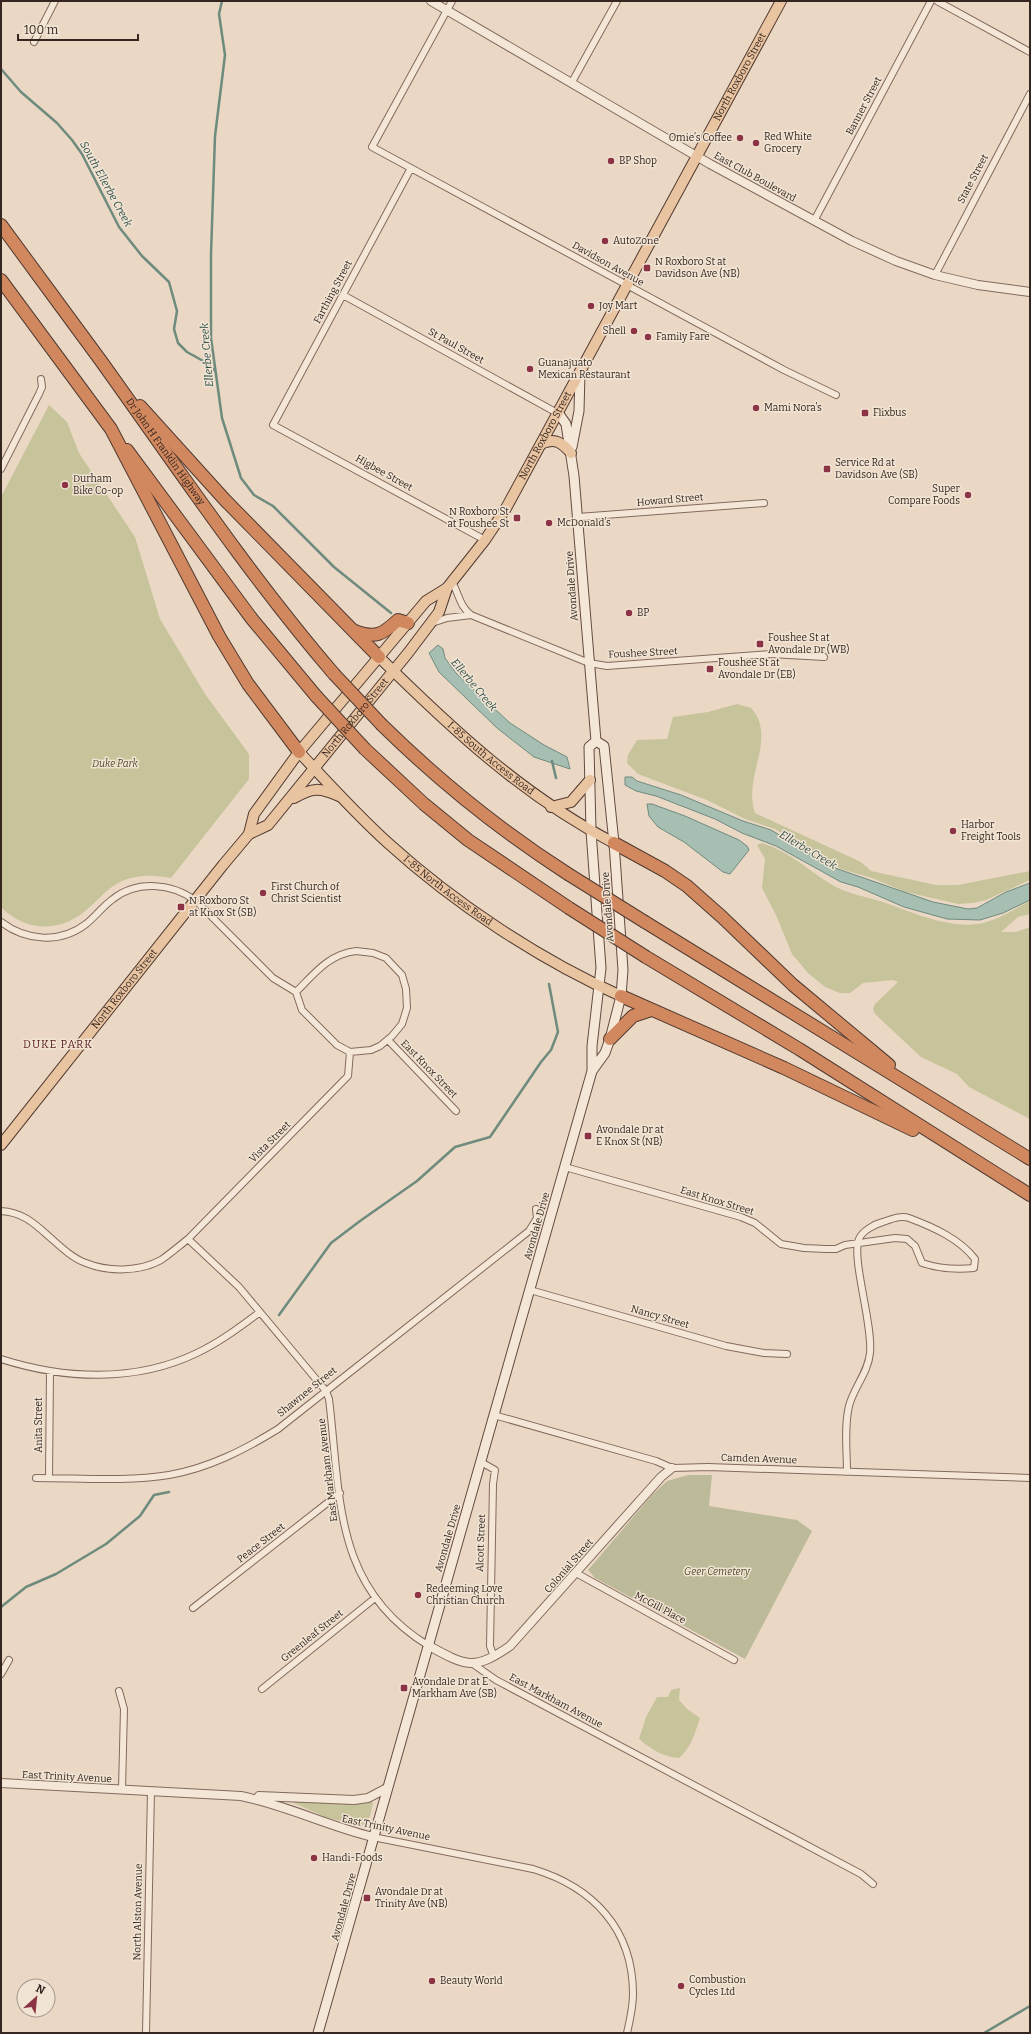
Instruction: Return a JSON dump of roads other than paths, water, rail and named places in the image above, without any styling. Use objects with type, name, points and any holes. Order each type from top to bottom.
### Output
[{"type":"highway","name":"Dr John H Franklin Highway","points":[[1,225],[101,362],[184,480],[272,597],[334,674],[382,725],[434,774],[475,809],[568,874],[930,1097]]},
{"type":"highway","points":[[1,280],[252,619],[316,696],[365,749],[424,804],[468,840],[569,908],[1030,1195]]},
{"type":"highway","points":[[101,362],[225,500],[379,657]]},
{"type":"highway","points":[[111,429],[219,636],[248,684],[299,752]]},
{"type":"highway","points":[[355,631],[374,636],[389,628],[398,620],[408,623]]},
{"type":"highway","points":[[614,843],[659,868],[687,886],[722,917],[793,985],[829,1016],[930,1097],[1030,1159]]},
{"type":"highway","points":[[621,996],[784,1068],[961,1153]]},
{"type":"highway","points":[[610,1039],[633,1016],[651,1010]]},
{"type":"main road","name":"North Roxboro Street","points":[[1,1146],[249,834],[254,814],[299,752],[426,601],[449,585],[485,540],[510,502],[559,414],[782,1]]},
{"type":"main road","name":"Avondale Drive","points":[[571,453],[579,411],[580,373]]},
{"type":"main road","name":"Avondale Drive","points":[[559,414],[566,424],[571,453],[578,517],[596,741]]},
{"type":"main road","points":[[543,443],[551,440],[562,443],[571,453]]},
{"type":"main road","name":"North Roxboro Street","points":[[249,834],[268,825],[315,769],[439,612],[449,585]]},
{"type":"main road","name":"I-85 South Access Road","points":[[379,657],[480,752],[551,807],[614,843]]},
{"type":"main road","name":"Avondale Drive","points":[[318,2033],[343,1952],[373,1837],[429,1646],[592,1071],[592,1046],[601,968],[591,831],[589,747],[596,741]]},
{"type":"main road","name":"Avondale Drive","points":[[592,1071],[605,1053],[610,1039],[621,996],[623,970],[614,843],[604,746],[596,741]]},
{"type":"main road","name":"I-85 North Access Road","points":[[299,752],[388,842],[465,905],[501,929],[599,986],[621,996]]},
{"type":"main road","points":[[551,807],[571,802],[590,780]]},
{"type":"main road","points":[[288,801],[307,791],[314,790],[329,791],[342,797]]},
{"type":"street","points":[[34,42],[55,1]]},
{"type":"street","name":"East Club Boulevard","points":[[431,1],[698,157],[814,221],[887,258],[935,275],[978,285],[1030,292]]},
{"type":"street","points":[[447,10],[452,1]]},
{"type":"street","points":[[572,82],[617,1]]},
{"type":"street","name":"Banner Street","points":[[814,221],[932,1]]},
{"type":"street","points":[[937,1],[1030,52]]},
{"type":"street","name":"Davidson Avenue","points":[[447,10],[372,147],[784,370],[836,395]]},
{"type":"street","name":"State Street","points":[[935,275],[1030,94]]},
{"type":"street","name":"Farthing Street","points":[[273,425],[411,168]]},
{"type":"street","name":"St Paul Street","points":[[343,295],[559,414]]},
{"type":"street","points":[[1,469],[40,394],[42,379]]},
{"type":"street","name":"Higbee Street","points":[[273,425],[485,540]]},
{"type":"street","name":"Howard Street","points":[[578,517],[764,503]]},
{"type":"street","points":[[449,585],[458,593],[463,607],[471,615]]},
{"type":"street","name":"Foushee Street","points":[[429,624],[447,618],[471,615],[589,663],[607,666],[771,654],[824,657]]},
{"type":"street","points":[[2,924],[16,932],[31,936],[46,937],[69,934],[85,924],[118,896],[129,889],[156,886],[172,889],[186,894],[196,901],[273,978],[296,992],[302,1010],[337,1045],[350,1052],[371,1050],[388,1040],[398,1030],[406,1014],[406,989],[402,975],[394,965],[379,955],[356,951],[335,956],[319,968],[296,992]]},
{"type":"street","name":"East Knox Street","points":[[388,1040],[456,1111]]},
{"type":"street","name":"Vista Street","points":[[188,1239],[348,1076],[350,1052]]},
{"type":"street","name":"East Knox Street","points":[[565,1167],[740,1217],[754,1223],[781,1244],[826,1249],[895,1238],[907,1239],[915,1246],[922,1262],[938,1268],[974,1268],[975,1259],[967,1248],[922,1223],[904,1216],[876,1224],[862,1235],[858,1243]]},
{"type":"street","name":"Shawnee Street","points":[[36,1478],[142,1478],[193,1469],[235,1454],[264,1438],[326,1391],[529,1231],[537,1218],[536,1209]]},
{"type":"street","points":[[1,1211],[25,1217],[34,1222],[70,1254],[84,1263],[99,1267],[118,1269],[138,1268],[160,1260],[188,1239]]},
{"type":"street","name":"East Markham Avenue","points":[[188,1239],[238,1287],[326,1391],[329,1399],[342,1514],[349,1546],[357,1569],[375,1598],[398,1624],[429,1646],[464,1664],[473,1664],[496,1680],[861,1874],[873,1884]]},
{"type":"street","points":[[847,1472],[846,1451],[850,1406],[866,1372],[870,1346],[870,1331],[858,1260],[858,1243]]},
{"type":"street","name":"Nancy Street","points":[[530,1290],[726,1346],[764,1353],[787,1354]]},
{"type":"street","points":[[1,1359],[50,1372],[91,1376],[149,1369],[197,1353],[236,1330],[260,1312]]},
{"type":"street","name":"Anita Street","points":[[49,1478],[50,1372]]},
{"type":"street","name":"Camden Avenue","points":[[494,1415],[656,1461],[672,1468],[708,1467],[1030,1478]]},
{"type":"street","name":"Alcott Street","points":[[481,1462],[495,1470],[493,1484],[490,1576],[490,1646],[494,1657]]},
{"type":"street","name":"Colonial Street","points":[[473,1664],[494,1657],[510,1646],[661,1477],[672,1468]]},
{"type":"street","name":"Peace Street","points":[[194,1608],[340,1493]]},
{"type":"street","name":"McGill Place","points":[[576,1573],[734,1660]]},
{"type":"street","name":"Greenleaf Street","points":[[262,1689],[375,1598]]},
{"type":"street","points":[[1,1674],[9,1660]]},
{"type":"street","points":[[119,1691],[124,1709],[122,1789]]},
{"type":"street","name":"East Trinity Avenue","points":[[1,1783],[241,1796],[280,1806],[342,1830],[551,1874],[567,1882],[594,1901],[603,1910],[615,1928],[625,1948],[631,1968],[633,1996],[627,2033]]},
{"type":"street","points":[[241,1796],[354,1800],[368,1798],[387,1788]]},
{"type":"street","name":"North Alston Avenue","points":[[146,2033],[151,1791]]},
{"type":"waterway","name":"Ellerbe Creek","points":[[222,1],[219,14],[225,55],[215,136],[211,254],[211,338],[222,418],[241,478],[254,495],[273,506],[334,567],[391,613]]},
{"type":"waterway","name":"South Ellerbe Creek","points":[[1,69],[21,92],[57,123],[82,154],[119,227],[142,256],[169,282],[177,311],[174,329],[178,343],[187,352],[205,362],[215,371]]},
{"type":"waterway","points":[[552,761],[556,778]]},
{"type":"waterway","points":[[279,1315],[331,1243],[417,1181],[455,1147],[490,1137],[541,1062],[551,1050],[558,1032],[549,984]]},
{"type":"waterway","points":[[1,1607],[26,1587],[56,1574],[106,1544],[140,1516],[154,1495],[169,1492]]},
{"type":"waterway","points":[[984,2033],[1030,2006]]},
{"type":"place","name":"Omie’s Coffee","points":[[740,138]]},
{"type":"place","name":"Red White Grocery","points":[[756,143]]},
{"type":"place","name":"BP Shop","points":[[611,161]]},
{"type":"place","name":"AutoZone","points":[[605,241]]},
{"type":"place","name":"N Roxboro St at Davidson Ave (NB)","points":[[647,268]]},
{"type":"place","name":"Joy Mart","points":[[591,306]]},
{"type":"place","name":"Shell","points":[[634,331]]},
{"type":"place","name":"Family Fare","points":[[648,337]]},
{"type":"place","name":"Guanajuato Mexican Restaurant","points":[[530,369]]},
{"type":"place","name":"Mami Nora's","points":[[756,408]]},
{"type":"place","name":"Flixbus","points":[[865,413]]},
{"type":"place","name":"Service Rd at Davidson Ave (SB)","points":[[827,469]]},
{"type":"place","name":"Durham Bike Co-op","points":[[65,485]]},
{"type":"place","name":"Super Compare Foods","points":[[968,495]]},
{"type":"place","name":"N Roxboro St at Foushee St","points":[[517,518]]},
{"type":"place","name":"McDonald's","points":[[549,523]]},
{"type":"place","name":"BP","points":[[629,613]]},
{"type":"place","name":"Foushee St at Avondale Dr (WB)","points":[[760,644]]},
{"type":"place","name":"Foushee St at Avondale Dr (EB)","points":[[710,669]]},
{"type":"place","name":"Harbor Freight Tools","points":[[953,831]]},
{"type":"place","name":"First Church of Christ Scientist","points":[[263,893]]},
{"type":"place","name":"N Roxboro St at Knox St (SB)","points":[[181,907]]},
{"type":"place","name":"Avondale Dr at E Knox St (NB)","points":[[588,1136]]},
{"type":"place","name":"Redeeming Love Christian Church","points":[[418,1595]]},
{"type":"place","name":"Avondale Dr at E Markham Ave (SB)","points":[[404,1688]]},
{"type":"place","name":"Handi-Foods","points":[[314,1858]]},
{"type":"place","name":"Avondale Dr at Trinity Ave (NB)","points":[[367,1898]]},
{"type":"place","name":"Beauty World","points":[[432,1981]]},
{"type":"place","name":"Combustion Cycles Ltd","points":[[681,1986]]},
{"type":"district","name":"DUKE PARK","points":[[58,1044]]},
{"type":"park label","name":"Duke Park","points":[[115,764]]},
{"type":"park label","name":"Geer Cemetery","points":[[717,1572]]}]
